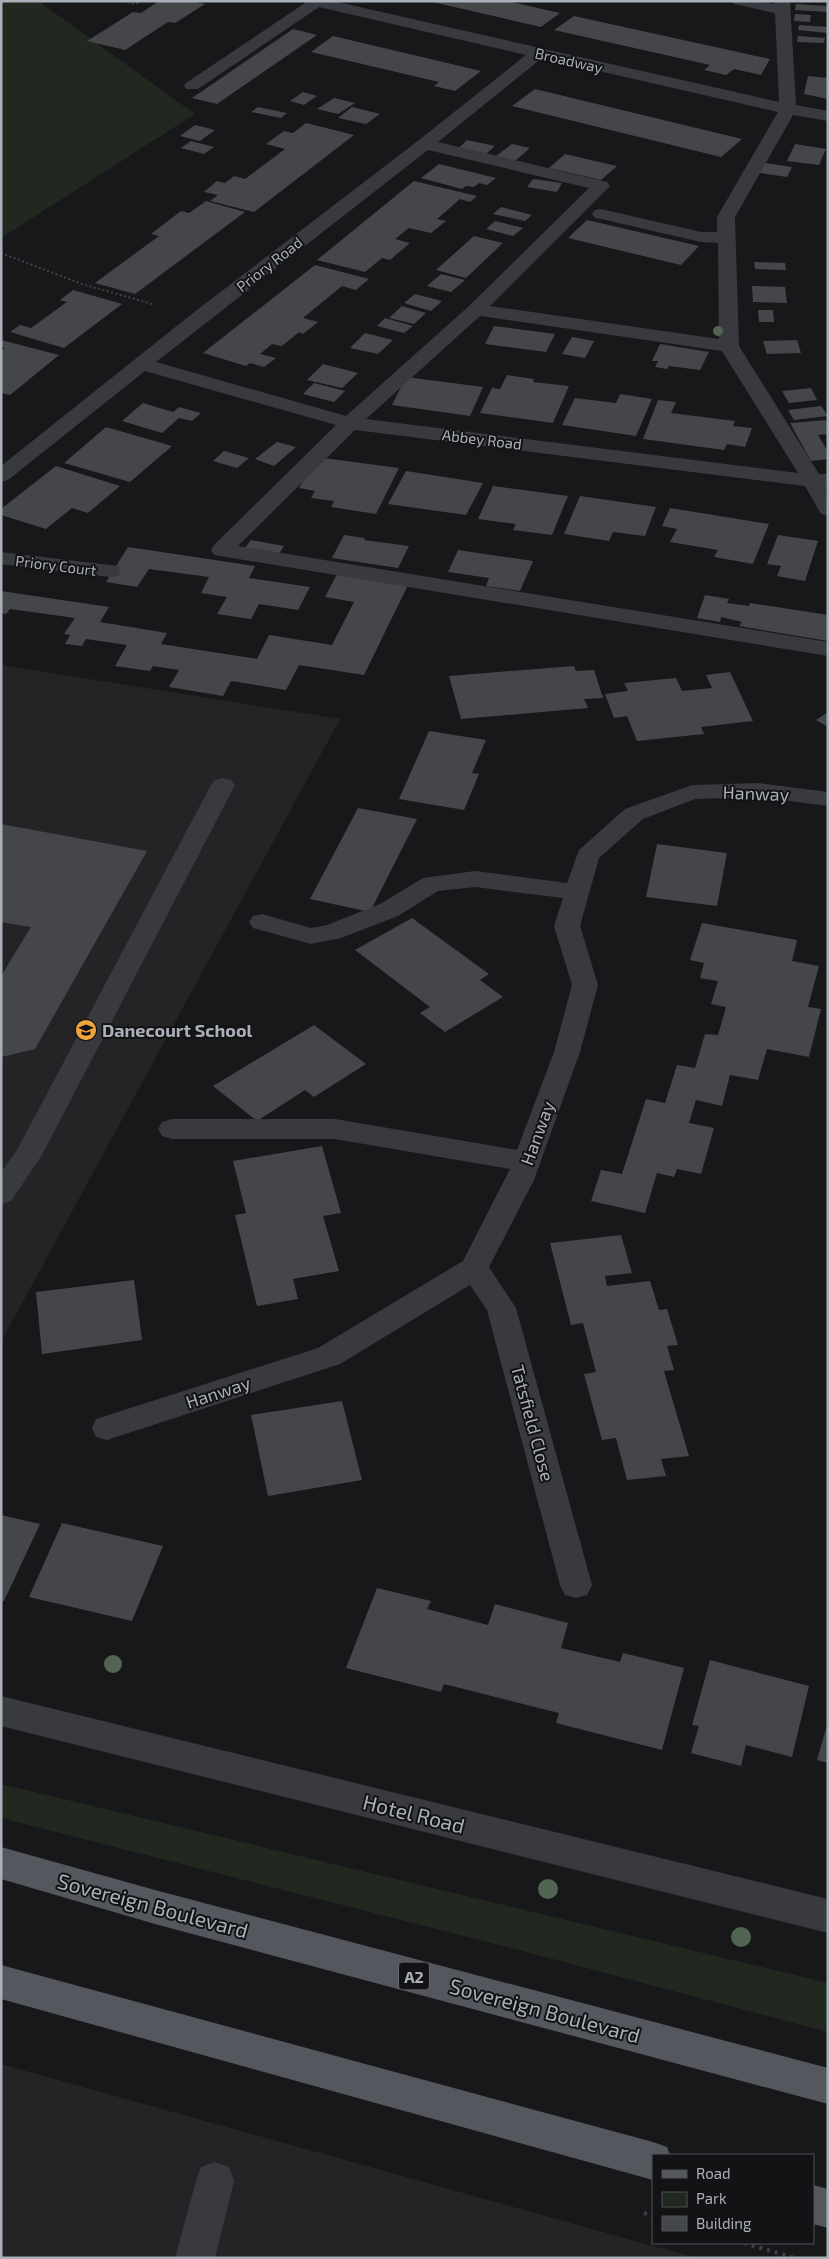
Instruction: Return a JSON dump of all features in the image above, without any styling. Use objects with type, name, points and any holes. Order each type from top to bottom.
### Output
[{"type":"main road","name":"Sovereign Boulevard","points":[[1,1863],[155,1907],[828,2086]]},
{"type":"main road","points":[[1,1982],[652,2161]]},
{"type":"main road","points":[[814,2205],[828,2209]]},
{"type":"street","points":[[739,1],[781,6],[788,109],[726,217],[729,346],[820,480],[828,510]]},
{"type":"street","points":[[192,86],[313,2]]},
{"type":"street","name":"Broadway","points":[[313,2],[788,109],[828,116]]},
{"type":"street","name":"Priory Road","points":[[1,476],[200,317],[425,144],[538,53]]},
{"type":"street","points":[[425,144],[601,186],[476,310],[350,422],[222,550],[828,649]]},
{"type":"street","points":[[601,214],[701,237],[726,238]]},
{"type":"street","points":[[476,310],[729,346]]},
{"type":"street","name":"Abbey Road","points":[[142,364],[350,422],[820,480]]},
{"type":"street","name":"Priory Court","points":[[1,558],[110,571]]},
{"type":"street","points":[[1,1194],[33,1147],[223,785]]},
{"type":"street","name":"Hanway","points":[[107,1428],[328,1356],[474,1268],[520,1180],[566,1052],[586,985],[567,926],[588,854],[634,814],[692,792],[759,790],[828,799]]},
{"type":"street","points":[[262,922],[312,936],[318,935],[332,932],[389,910],[432,884],[475,879],[577,892]]},
{"type":"street","points":[[172,1129],[335,1129],[526,1162]]},
{"type":"street","name":"Tatsfield Close","points":[[474,1268],[501,1308],[576,1585]]},
{"type":"street","name":"Hotel Road","points":[[1,1711],[828,1916]]},
{"type":"street","points":[[195,2258],[215,2181]]},
{"type":"path","points":[[123,1],[135,4],[141,1]]},
{"type":"path","points":[[1,253],[82,284],[200,317]]},
{"type":"path","points":[[747,2244],[794,2258]]},
{"type":"shaded area","name":"Danecourt School","points":[[1,665],[340,719],[1,1342]]},
{"type":"shaded area","points":[[1,2064],[696,2258],[1,2258]]},
{"type":"green space","points":[[1,1],[38,1],[195,114],[1,238]]},
{"type":"green space","points":[[1,1784],[828,1983],[828,2032],[511,1948],[1,1818]]},
{"type":"building","points":[[159,1],[194,1],[205,4],[175,23],[168,22],[125,50],[87,41],[133,12],[141,13]]},
{"type":"building","points":[[428,1],[507,1],[560,13],[541,27]]},
{"type":"building","points":[[796,4],[828,6],[828,12],[795,10]]},
{"type":"building","points":[[795,14],[811,15],[810,22],[794,21]]},
{"type":"building","points":[[574,16],[770,59],[761,75],[734,69],[726,75],[704,70],[710,65],[554,30]]},
{"type":"building","points":[[799,25],[828,27],[828,33],[798,30]]},
{"type":"building","points":[[293,29],[317,35],[217,104],[192,98]]},
{"type":"building","points":[[333,36],[481,71],[455,91],[434,86],[439,82],[311,52]]},
{"type":"building","points":[[798,36],[825,38],[824,43],[797,42]]},
{"type":"building","points":[[808,76],[828,78],[828,99],[804,94]]},
{"type":"building","points":[[535,89],[742,139],[721,157],[512,106]]},
{"type":"building","points":[[303,92],[317,96],[304,105],[290,101]]},
{"type":"building","points":[[334,98],[355,103],[338,114],[317,109]]},
{"type":"building","points":[[258,107],[287,113],[281,118],[251,112]]},
{"type":"building","points":[[352,107],[380,114],[366,124],[338,118]]},
{"type":"building","points":[[306,123],[354,135],[254,212],[210,201],[218,195],[204,192],[217,181],[225,183],[234,176],[245,179],[285,149],[266,144],[284,131],[293,133]]},
{"type":"building","points":[[195,125],[215,130],[200,141],[180,136]]},
{"type":"building","points":[[467,140],[495,146],[486,154],[459,148]]},
{"type":"building","points":[[191,141],[214,147],[204,154],[181,148]]},
{"type":"building","points":[[512,144],[530,148],[515,161],[496,156]]},
{"type":"building","points":[[795,144],[826,149],[819,165],[787,161]]},
{"type":"building","points":[[565,154],[617,166],[601,180],[549,168]]},
{"type":"building","points":[[758,162],[792,167],[787,177],[754,172]]},
{"type":"building","points":[[439,164],[496,178],[487,185],[479,183],[474,187],[466,186],[462,189],[421,178]]},
{"type":"building","points":[[533,179],[562,183],[557,192],[527,187]]},
{"type":"building","points":[[414,181],[477,196],[470,202],[460,199],[437,219],[446,221],[431,233],[409,228],[395,239],[410,243],[390,260],[382,258],[365,272],[317,260]]},
{"type":"building","points":[[206,201],[245,212],[135,294],[95,283],[159,236],[151,234],[181,211],[189,213]]},
{"type":"building","points":[[501,207],[532,215],[525,221],[493,214]]},
{"type":"building","points":[[587,220],[699,246],[681,265],[568,238]]},
{"type":"building","points":[[495,221],[523,228],[513,236],[486,229]]},
{"type":"building","points":[[474,236],[503,243],[466,278],[436,270]]},
{"type":"building","points":[[754,262],[785,263],[786,270],[755,269]]},
{"type":"building","points":[[315,265],[369,279],[356,290],[342,286],[303,318],[318,322],[303,334],[299,332],[282,346],[272,344],[260,354],[276,358],[264,367],[250,363],[246,366],[203,353]]},
{"type":"building","points":[[441,274],[465,280],[451,292],[427,286]]},
{"type":"building","points":[[752,286],[785,287],[787,303],[753,302]]},
{"type":"building","points":[[73,290],[122,304],[64,348],[10,332],[20,325],[31,328],[67,302],[60,300]]},
{"type":"building","points":[[415,294],[442,301],[431,311],[404,303]]},
{"type":"building","points":[[402,306],[426,313],[414,324],[389,318]]},
{"type":"building","points":[[758,310],[773,310],[774,322],[759,322]]},
{"type":"building","points":[[385,318],[413,326],[404,333],[377,326]]},
{"type":"building","points":[[494,326],[555,334],[546,352],[485,344]]},
{"type":"building","points":[[365,333],[393,340],[378,354],[350,348]]},
{"type":"building","points":[[572,337],[594,341],[585,358],[562,354]]},
{"type":"building","points":[[1,340],[59,355],[10,395],[1,393],[1,351],[5,348],[1,347]]},
{"type":"building","points":[[797,340],[801,353],[767,354],[763,341]]},
{"type":"building","points":[[660,344],[709,352],[700,370],[669,366],[667,369],[655,367],[658,361],[652,361]]},
{"type":"building","points":[[323,364],[358,373],[342,388],[307,380]]},
{"type":"building","points":[[507,375],[534,379],[533,382],[569,386],[553,423],[480,413],[492,388],[500,389]]},
{"type":"building","points":[[406,377],[483,387],[470,416],[392,405]]},
{"type":"building","points":[[314,383],[345,391],[334,402],[303,394]]},
{"type":"building","points":[[811,388],[817,400],[789,403],[782,391]]},
{"type":"building","points":[[620,394],[652,399],[636,436],[562,425],[575,398],[616,403]]},
{"type":"building","points":[[658,400],[676,402],[671,413],[735,421],[733,426],[752,428],[745,447],[727,444],[724,450],[643,439]]},
{"type":"building","points":[[143,403],[173,412],[179,407],[201,413],[192,421],[179,418],[162,433],[122,421]]},
{"type":"building","points":[[821,406],[828,416],[794,420],[788,410]]},
{"type":"building","points":[[827,420],[828,434],[818,435],[828,452],[828,459],[811,461],[790,423]]},
{"type":"building","points":[[106,427],[172,446],[130,482],[64,463]]},
{"type":"building","points":[[277,442],[296,447],[274,466],[255,459]]},
{"type":"building","points":[[224,451],[249,458],[237,468],[213,461]]},
{"type":"building","points":[[316,457],[399,468],[376,514],[331,507],[334,501],[311,498],[315,491],[299,488]]},
{"type":"building","points":[[56,466],[120,486],[88,513],[72,508],[46,529],[1,515],[1,509]]},
{"type":"building","points":[[406,471],[483,483],[466,515],[388,504]]},
{"type":"building","points":[[493,486],[568,496],[552,535],[513,530],[516,524],[478,519]]},
{"type":"building","points":[[580,496],[656,507],[645,536],[613,532],[609,541],[564,534]]},
{"type":"building","points":[[670,508],[769,524],[753,564],[714,557],[718,550],[670,542],[677,529],[662,526]]},
{"type":"building","points":[[344,535],[365,538],[364,540],[409,546],[398,568],[332,558]]},
{"type":"building","points":[[778,535],[818,541],[805,581],[777,576],[781,566],[767,564]]},
{"type":"building","points":[[251,540],[284,546],[279,554],[245,548]]},
{"type":"building","points":[[128,547],[255,566],[249,578],[310,587],[298,610],[259,604],[251,619],[217,614],[227,597],[201,593],[209,577],[149,569],[137,587],[106,582]]},
{"type":"building","points":[[458,550],[533,561],[520,591],[486,586],[489,578],[448,572]]},
{"type":"building","points":[[337,574],[408,585],[364,675],[299,665],[286,690],[231,681],[223,696],[169,687],[179,670],[153,666],[150,671],[115,666],[127,645],[86,639],[82,646],[65,644],[70,635],[64,634],[75,618],[10,609],[6,614],[1,613],[1,591],[109,607],[100,622],[167,633],[161,644],[257,659],[269,635],[332,645],[354,602],[325,597]]},
{"type":"building","points":[[705,595],[729,599],[727,603],[749,606],[750,603],[828,615],[828,641],[739,626],[742,622],[721,617],[720,622],[697,618]]},
{"type":"building","points":[[574,666],[576,671],[594,670],[603,698],[584,699],[588,708],[461,719],[449,676]]},
{"type":"building","points":[[730,672],[753,721],[701,727],[704,734],[637,741],[627,716],[614,718],[605,694],[628,691],[624,683],[676,678],[682,691],[712,688],[706,675]]},
{"type":"building","points":[[828,712],[828,727],[816,720]]},
{"type":"building","points":[[429,731],[486,740],[472,773],[479,774],[464,810],[399,799]]},
{"type":"building","points":[[358,808],[417,819],[370,912],[310,899]]},
{"type":"building","points":[[1,824],[147,851],[35,1049],[1,1057],[1,976],[31,927],[1,922]]},
{"type":"building","points":[[657,844],[727,853],[717,906],[646,897]]},
{"type":"building","points":[[412,918],[489,974],[480,980],[503,997],[445,1032],[420,1013],[430,1007],[355,950]]},
{"type":"building","points":[[702,923],[797,940],[792,961],[819,966],[808,1007],[821,1009],[809,1057],[767,1049],[758,1080],[730,1075],[722,1106],[696,1100],[689,1123],[714,1128],[701,1174],[677,1169],[674,1177],[657,1173],[645,1213],[591,1201],[601,1170],[622,1174],[646,1099],[665,1103],[677,1065],[695,1068],[705,1034],[718,1035],[726,1007],[711,1004],[718,981],[700,978],[704,963],[690,960]]},
{"type":"building","points":[[314,1025],[366,1064],[314,1097],[305,1090],[257,1121],[213,1086]]},
{"type":"building","points":[[322,1146],[341,1213],[323,1216],[339,1271],[293,1279],[298,1299],[257,1306],[235,1215],[246,1213],[233,1161]]},
{"type":"building","points":[[621,1235],[632,1273],[605,1276],[607,1286],[650,1281],[659,1310],[667,1309],[678,1345],[667,1346],[674,1370],[664,1371],[689,1456],[661,1459],[666,1476],[627,1480],[616,1438],[602,1440],[584,1374],[596,1372],[583,1323],[571,1325],[550,1243]]},
{"type":"building","points":[[134,1280],[142,1340],[42,1354],[36,1292]]},
{"type":"building","points":[[342,1401],[362,1480],[268,1496],[251,1415]]},
{"type":"building","points":[[1,1515],[40,1524],[4,1601],[1,1601]]},
{"type":"building","points":[[62,1523],[163,1546],[132,1621],[29,1597]]},
{"type":"building","points":[[377,1588],[431,1601],[427,1609],[488,1625],[495,1604],[568,1623],[561,1648],[620,1662],[623,1653],[684,1668],[662,1750],[556,1723],[559,1713],[444,1684],[441,1692],[346,1668]]},
{"type":"building","points":[[710,1660],[809,1686],[792,1757],[746,1745],[741,1766],[691,1753],[699,1726],[692,1725]]},
{"type":"building","points":[[828,1722],[828,1763],[817,1760]]},
{"type":"place","name":"Danecourt School","points":[[86,1030]]}]
